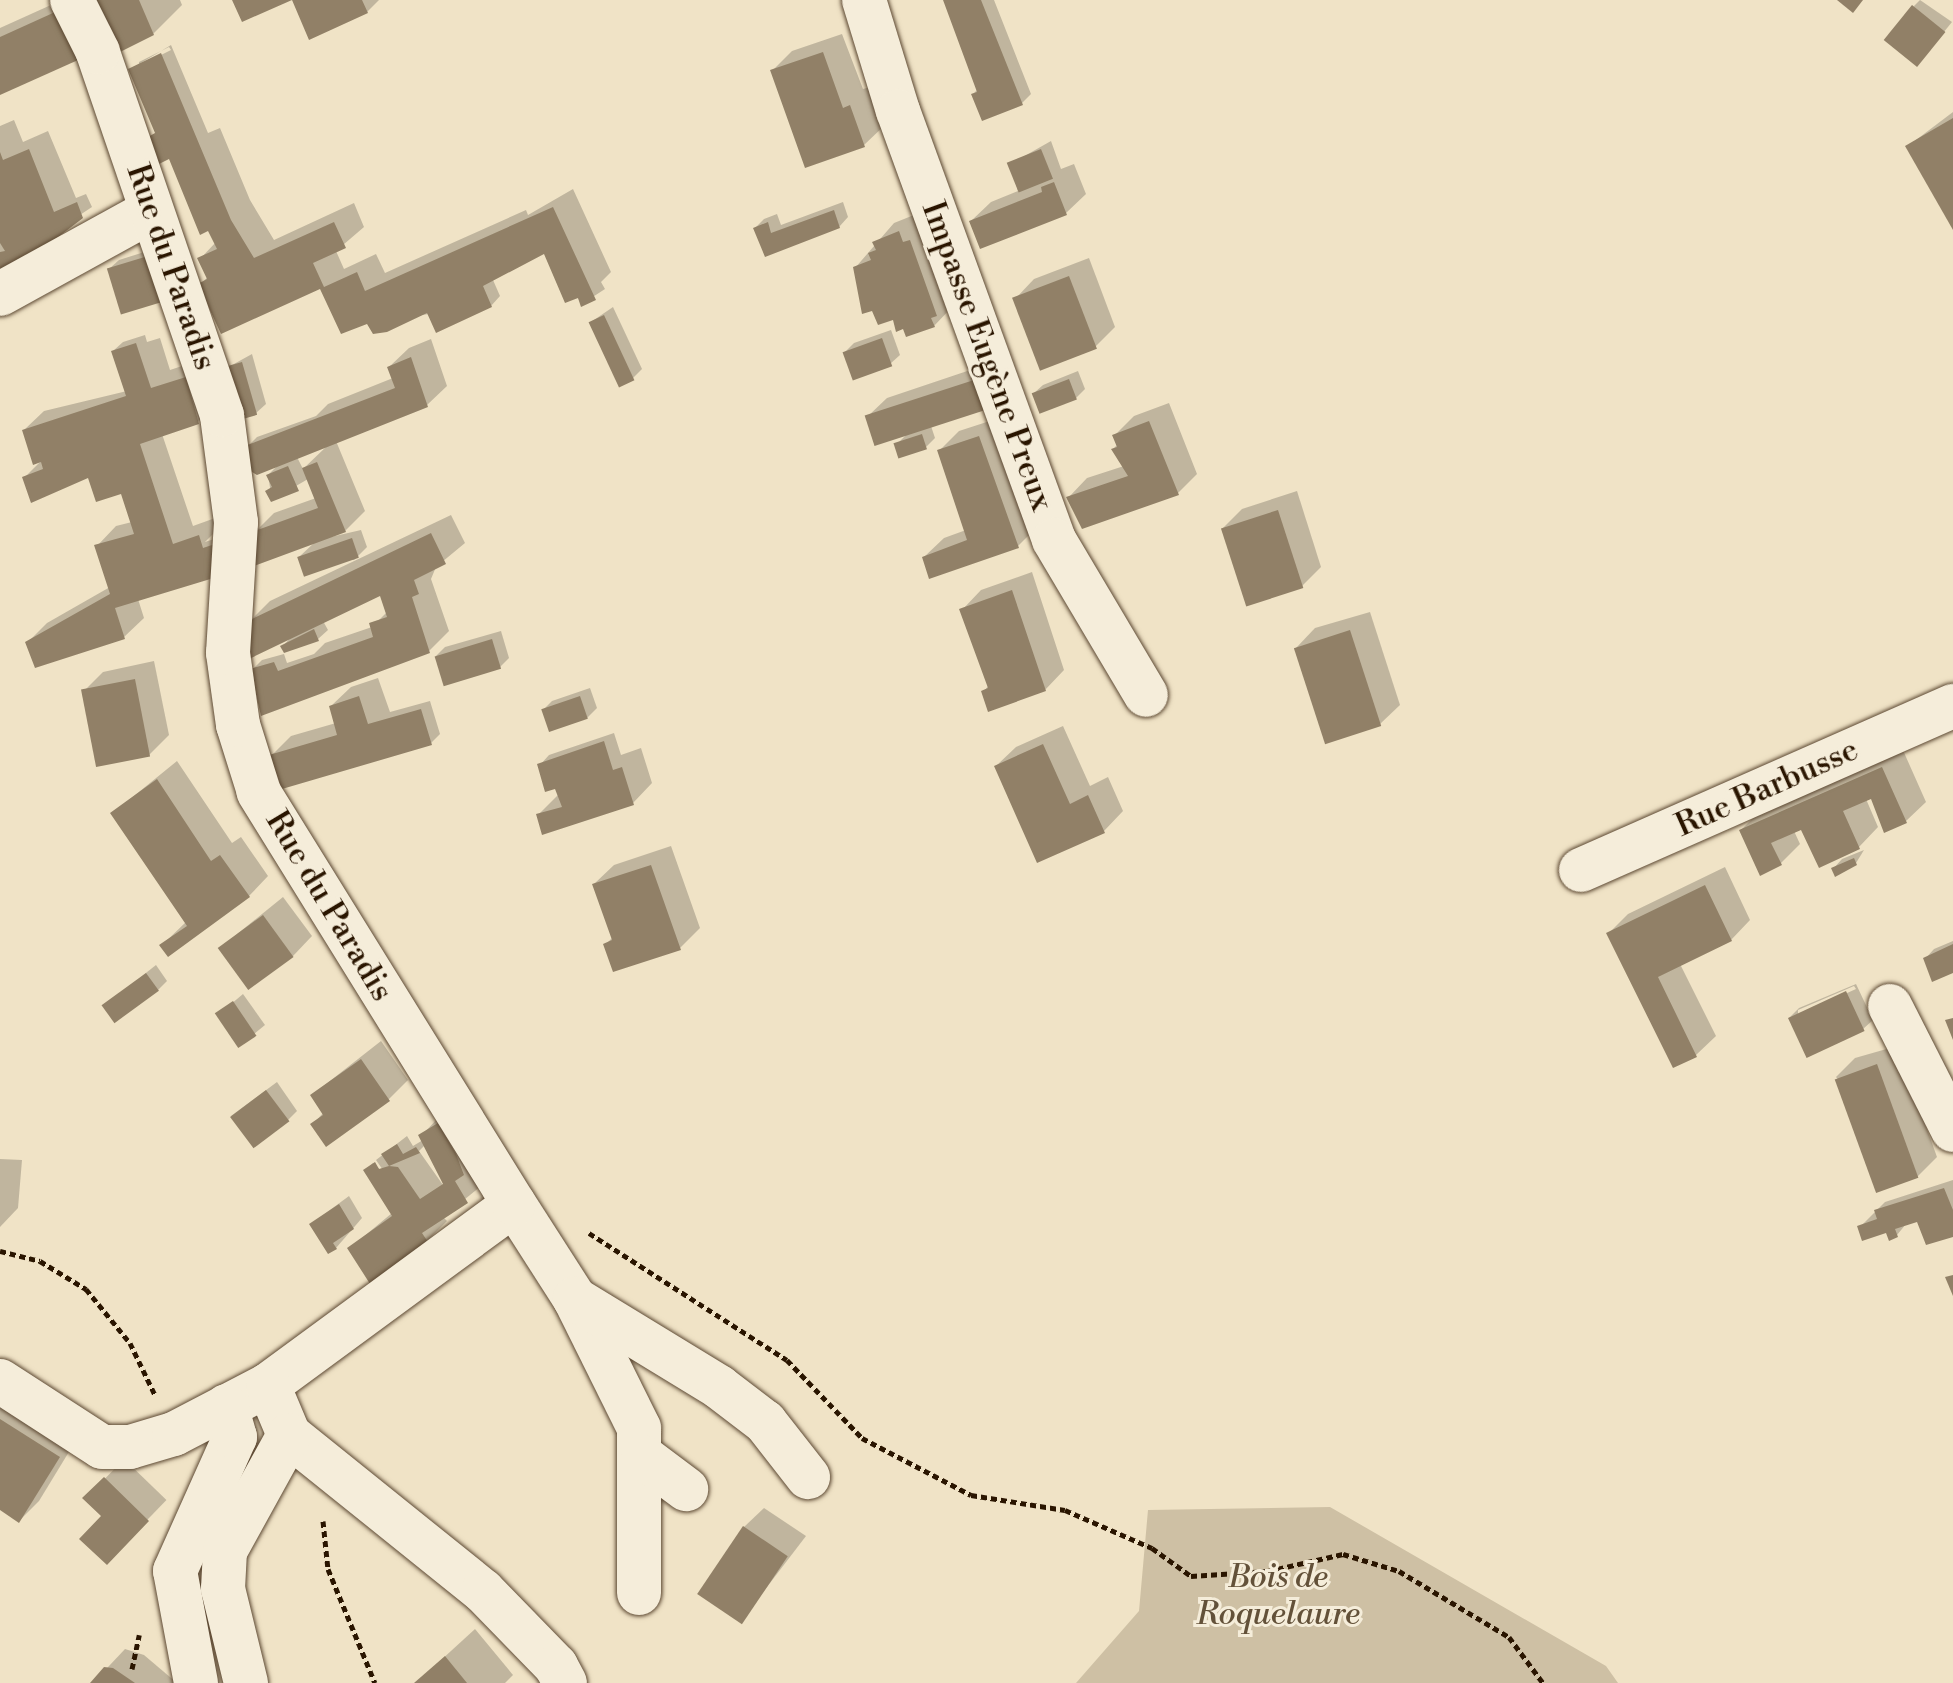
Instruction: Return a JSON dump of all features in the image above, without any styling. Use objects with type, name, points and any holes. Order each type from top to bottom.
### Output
[{"type":"street","name":"Rue du Paradis","points":[[72,0],[98,52],[222,415],[236,522],[228,653],[238,725],[259,792],[575,1299],[639,1428],[643,1457],[639,1593]]},
{"type":"street","name":"Impasse Eugène Preux","points":[[864,0],[898,111],[1054,540],[1146,695]]},
{"type":"street","points":[[0,294],[151,211]]},
{"type":"street","name":"Rue Barbusse","points":[[1581,870],[1953,706]]},
{"type":"street","points":[[1890,1006],[1953,1130]]},
{"type":"street","points":[[0,1381],[102,1447],[130,1447],[174,1434],[268,1385],[514,1204]]},
{"type":"street","points":[[575,1299],[719,1387],[765,1422],[808,1477]]},
{"type":"street","points":[[268,1385],[303,1446],[483,1591],[556,1666],[565,1683]]},
{"type":"street","points":[[196,1683],[175,1571],[235,1437],[226,1406]]},
{"type":"street","points":[[246,1683],[223,1589],[225,1551],[303,1446]]},
{"type":"street","points":[[643,1457],[686,1489]]},
{"type":"path","points":[[577,1225],[787,1360],[862,1438],[971,1495],[1065,1510],[1152,1548],[1191,1576],[1268,1571],[1343,1554],[1399,1571],[1509,1637],[1543,1683]]},
{"type":"path","points":[[0,1251],[40,1261],[86,1289],[130,1343],[174,1434]]},
{"type":"path","points":[[303,1446],[328,1569],[375,1683]]},
{"type":"green space","name":"Bois de Roquelaure","points":[[1330,1507],[1606,1666],[1618,1683],[1076,1683],[1139,1611],[1148,1510]]},
{"type":"building","points":[[92,0],[139,0],[154,35],[118,53]]},
{"type":"building","points":[[232,0],[292,0],[242,22]]},
{"type":"building","points":[[292,0],[362,0],[368,13],[309,40]]},
{"type":"building","points":[[943,0],[981,0],[1023,105],[982,121],[971,94],[977,92]]},
{"type":"building","points":[[1837,0],[1863,0],[1853,13]]},
{"type":"building","points":[[1912,5],[1945,32],[1917,67],[1884,40]]},
{"type":"building","points":[[64,8],[87,56],[0,95],[0,37]]},
{"type":"building","points":[[823,52],[843,108],[850,105],[865,147],[805,168],[770,70]]},
{"type":"building","points":[[161,53],[231,220],[254,258],[334,222],[346,248],[313,263],[324,287],[357,272],[365,291],[553,207],[596,300],[581,307],[578,298],[565,303],[544,254],[483,286],[492,307],[436,333],[427,313],[387,332],[373,334],[367,324],[341,334],[320,289],[221,334],[198,284],[207,279],[197,258],[217,249],[208,231],[200,235],[169,159],[157,165],[148,137],[155,133],[128,69]]},
{"type":"building","points":[[1953,118],[1953,230],[1905,146]]},
{"type":"building","points":[[29,149],[54,212],[77,202],[83,218],[28,260],[0,270],[0,252],[5,251],[0,243],[0,152],[3,160]]},
{"type":"building","points":[[1041,149],[1053,179],[1019,193],[1007,163]]},
{"type":"building","points":[[1054,182],[1067,215],[980,249],[969,221],[1042,192],[1041,187]]},
{"type":"building","points":[[834,210],[840,228],[765,257],[753,228],[768,222],[771,233]]},
{"type":"building","points":[[899,231],[903,242],[910,240],[937,316],[931,318],[935,327],[906,337],[903,329],[896,332],[893,320],[878,325],[872,311],[862,314],[853,267],[871,260],[868,253],[876,250],[872,242]]},
{"type":"building","points":[[148,256],[162,302],[121,314],[107,269]]},
{"type":"building","points":[[1069,276],[1097,349],[1040,371],[1012,298]]},
{"type":"building","points":[[604,315],[634,380],[619,387],[589,322]]},
{"type":"building","points":[[882,338],[892,366],[853,381],[843,352]]},
{"type":"building","points":[[136,343],[151,388],[186,377],[199,424],[140,444],[173,544],[199,535],[203,548],[218,543],[217,577],[115,608],[125,639],[35,668],[25,642],[110,594],[94,545],[134,534],[121,494],[96,502],[88,478],[31,503],[22,477],[43,469],[41,462],[33,465],[22,430],[126,396],[111,351]]},
{"type":"building","points":[[411,357],[428,407],[257,475],[249,470],[245,446],[395,388],[387,367]]},
{"type":"building","points":[[242,362],[257,415],[235,421],[220,368]]},
{"type":"building","points":[[1069,379],[1077,400],[1040,414],[1032,393]]},
{"type":"building","points":[[974,380],[984,410],[875,446],[865,416]]},
{"type":"building","points":[[1149,421],[1179,495],[1082,529],[1066,497],[1128,476],[1111,449],[1117,447],[1112,435]]},
{"type":"building","points":[[922,434],[927,449],[898,458],[893,443]]},
{"type":"building","points":[[979,436],[1019,548],[929,579],[922,557],[967,540],[937,450]]},
{"type":"building","points":[[317,462],[346,532],[251,567],[252,532],[318,508],[302,468]]},
{"type":"building","points":[[288,466],[299,491],[271,502],[265,491],[272,487],[266,475]]},
{"type":"building","points":[[1278,510],[1303,588],[1246,607],[1221,529]]},
{"type":"building","points":[[431,533],[446,564],[414,580],[419,594],[412,597],[430,653],[261,716],[250,669],[274,662],[278,671],[373,637],[369,623],[387,617],[380,596],[249,659],[248,621]]},
{"type":"building","points":[[352,538],[359,558],[304,577],[297,557]]},
{"type":"building","points":[[1012,590],[1046,691],[988,712],[981,691],[988,688],[959,609]]},
{"type":"building","points":[[314,629],[319,641],[284,653],[280,646]]},
{"type":"building","points":[[1350,630],[1381,726],[1325,744],[1294,648]]},
{"type":"building","points":[[492,639],[501,669],[444,686],[435,657]]},
{"type":"building","points":[[135,679],[150,757],[96,767],[81,689]]},
{"type":"building","points":[[359,696],[368,724],[421,709],[432,745],[282,789],[269,755],[337,735],[329,706]]},
{"type":"building","points":[[580,696],[588,719],[549,732],[541,709]]},
{"type":"building","points":[[604,741],[613,770],[622,767],[634,805],[542,835],[536,814],[562,807],[555,789],[545,792],[537,764]]},
{"type":"building","points":[[1043,744],[1070,804],[1088,795],[1105,833],[1037,863],[994,766]]},
{"type":"building","points":[[1882,767],[1907,823],[1884,833],[1871,799],[1843,811],[1860,849],[1819,868],[1801,830],[1771,843],[1782,865],[1760,876],[1739,830]]},
{"type":"building","points":[[157,779],[211,861],[220,855],[250,897],[168,957],[159,945],[187,926],[110,813]]},
{"type":"building","points":[[1854,858],[1857,865],[1835,877],[1831,868]]},
{"type":"building","points":[[651,865],[681,950],[613,972],[603,944],[612,940],[592,884]]},
{"type":"building","points":[[1705,885],[1732,941],[1658,977],[1697,1057],[1673,1068],[1606,933]]},
{"type":"building","points":[[263,915],[294,957],[248,990],[218,948]]},
{"type":"building","points":[[1953,944],[1953,973],[1932,982],[1923,958]]},
{"type":"building","points":[[146,973],[159,991],[114,1023],[102,1005]]},
{"type":"building","points":[[1846,991],[1865,1031],[1807,1058],[1788,1018]]},
{"type":"building","points":[[233,1001],[256,1036],[238,1048],[215,1013]]},
{"type":"building","points":[[1953,1018],[1953,1040],[1945,1020]]},
{"type":"building","points":[[361,1059],[390,1101],[326,1147],[310,1124],[323,1115],[310,1095]]},
{"type":"building","points":[[1877,1064],[1918,1178],[1876,1193],[1835,1079]]},
{"type":"building","points":[[266,1090],[289,1121],[254,1148],[230,1117]]},
{"type":"building","points":[[438,1123],[464,1175],[455,1181],[468,1203],[422,1233],[428,1242],[372,1287],[347,1248],[392,1216],[363,1170],[375,1162],[379,1169],[398,1167],[420,1199],[443,1184],[418,1135]]},
{"type":"building","points":[[397,1144],[403,1154],[416,1147],[420,1153],[389,1166],[381,1154]]},
{"type":"building","points":[[1944,1188],[1953,1210],[1953,1237],[1926,1245],[1917,1222],[1895,1229],[1898,1237],[1889,1241],[1886,1233],[1862,1241],[1857,1226],[1877,1219],[1874,1210]]},
{"type":"building","points":[[339,1204],[354,1229],[333,1243],[337,1249],[328,1254],[309,1224]]},
{"type":"building","points":[[1953,1275],[1953,1296],[1945,1277]]},
{"type":"building","points":[[0,1419],[60,1457],[19,1523],[0,1510]]},
{"type":"building","points":[[104,1477],[149,1521],[107,1565],[79,1539],[101,1516],[82,1498]]},
{"type":"building","points":[[743,1526],[788,1556],[742,1624],[697,1594]]},
{"type":"building","points":[[445,1656],[467,1683],[414,1683]]},
{"type":"building","points":[[104,1667],[113,1668],[135,1683],[90,1683]]}]
